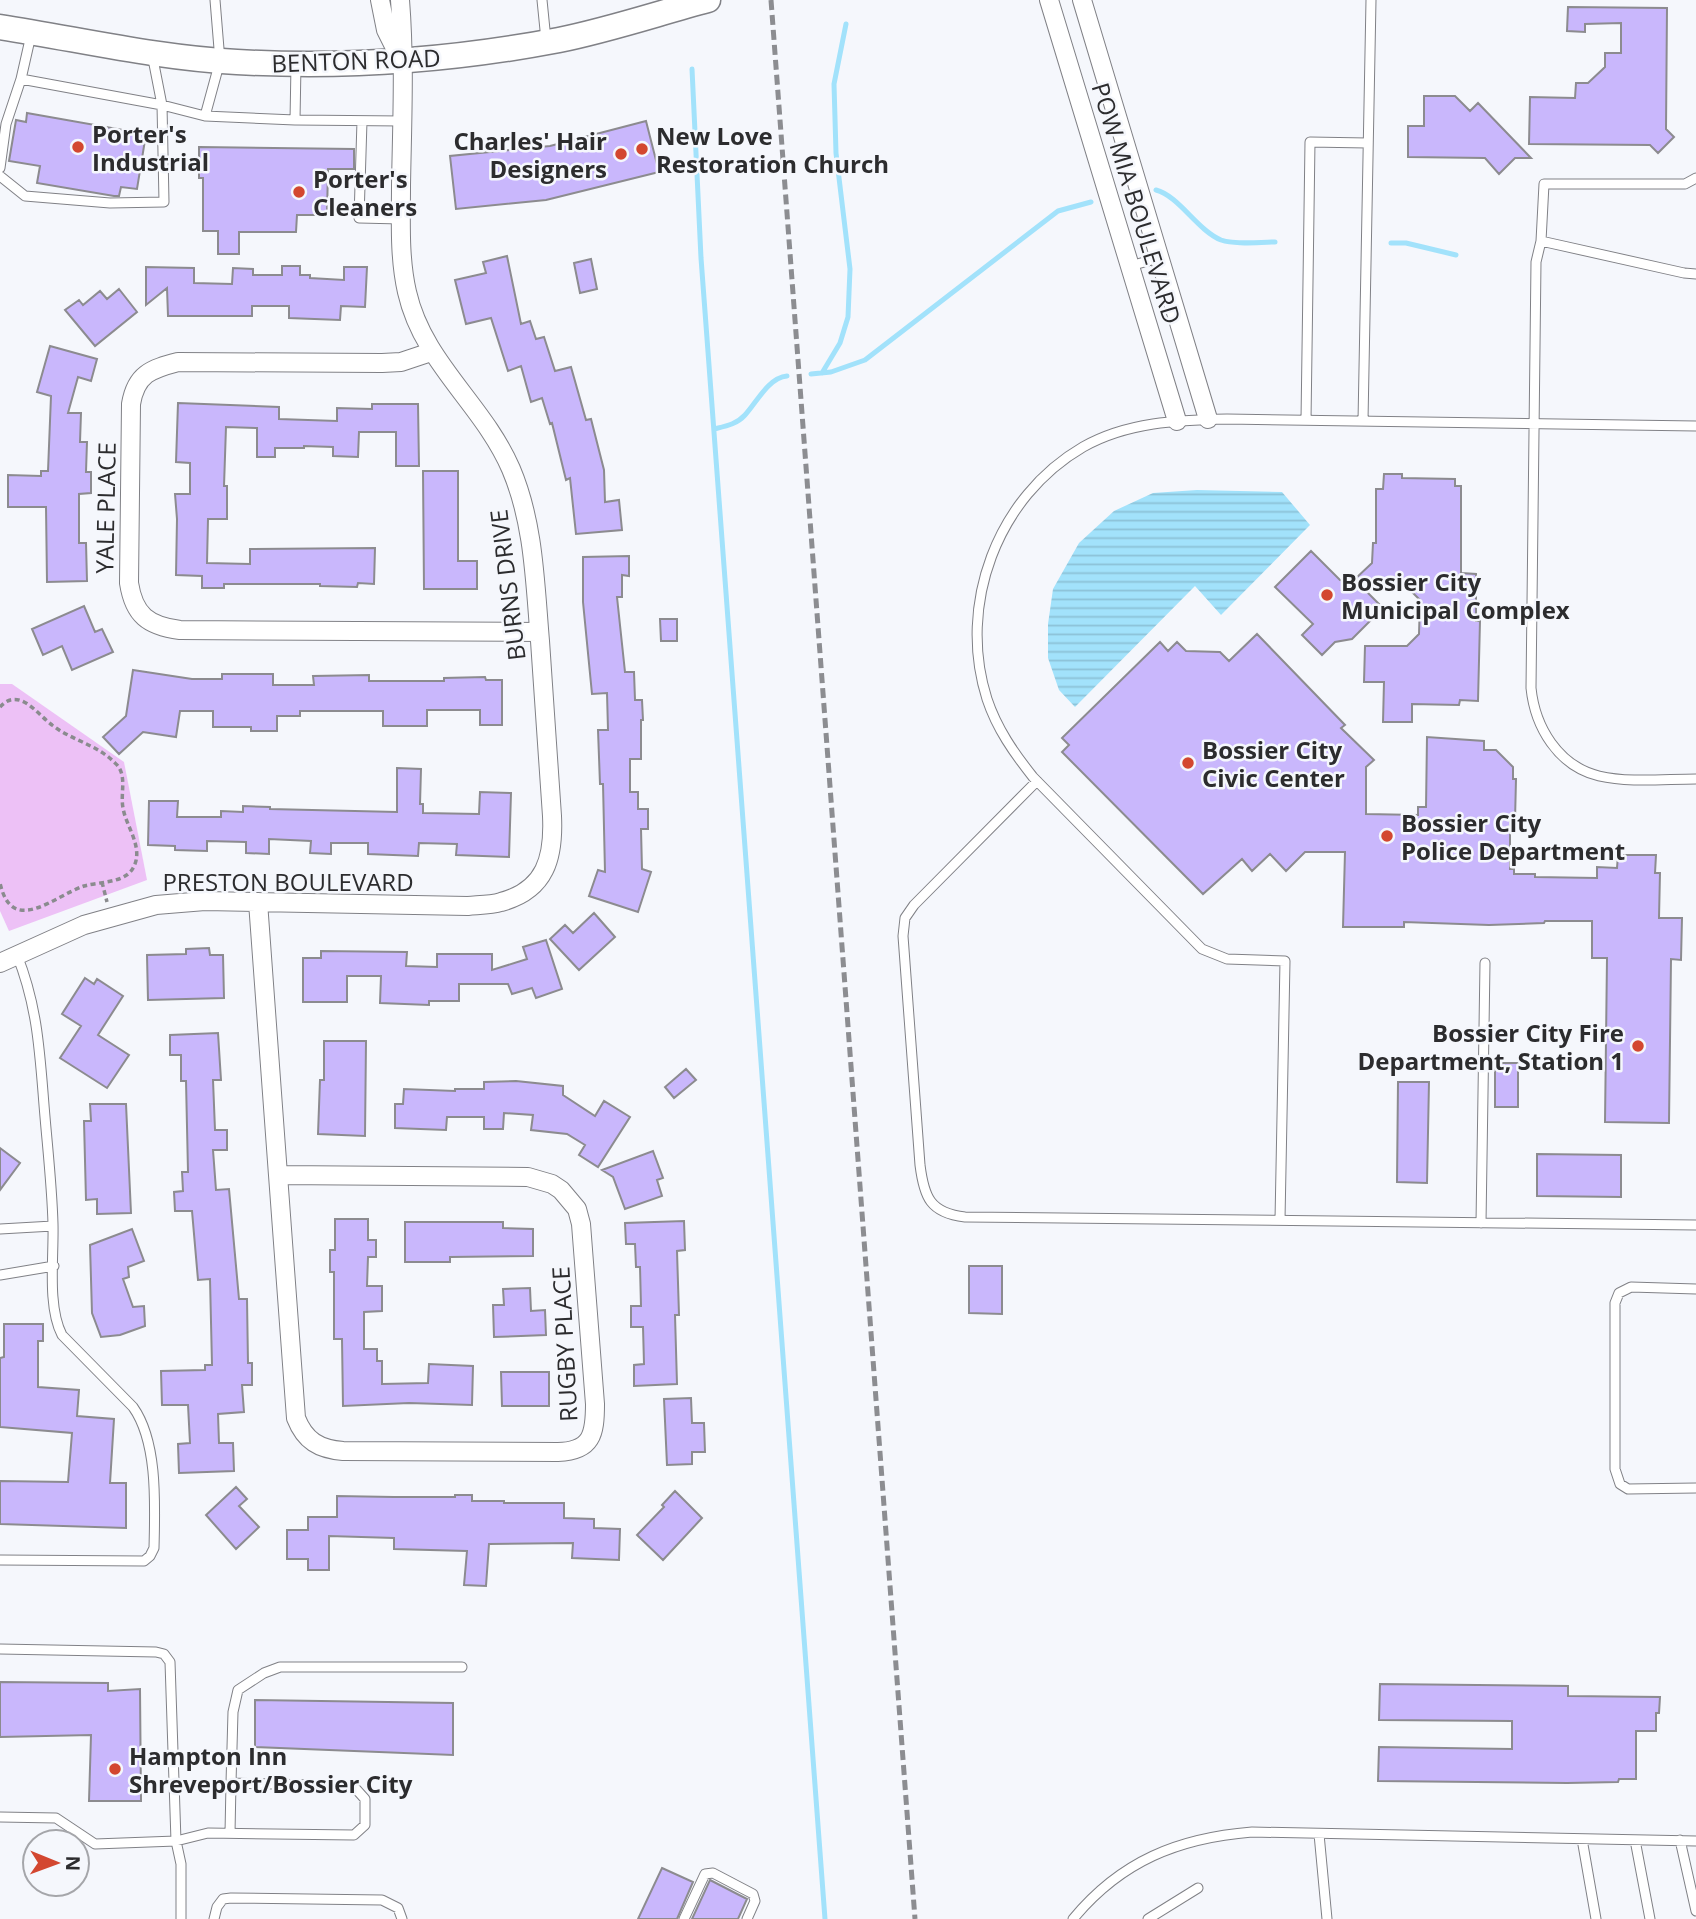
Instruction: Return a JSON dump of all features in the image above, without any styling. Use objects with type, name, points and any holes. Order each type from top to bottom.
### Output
[{"type":"main road","name":"BENTON ROAD","points":[[0,27],[219,61],[296,63],[401,60],[442,58],[546,42],[708,0]]},
{"type":"street","name":"BURNS DRIVE","points":[[380,0],[386,30],[401,60]]},
{"type":"street","name":"BURNS DRIVE","points":[[400,0],[401,254],[406,291],[419,329],[431,352],[487,426],[510,467],[519,491],[531,543],[553,836],[552,851],[539,880]]},
{"type":"street","name":"POW MIA BOULEVARD","points":[[1049,0],[1177,421]]},
{"type":"street","name":"POW MIA BOULEVARD","points":[[1082,0],[1208,419]]},
{"type":"street","name":"YALE PLACE","points":[[431,352],[401,362],[382,363],[178,362],[142,377],[136,383],[131,404],[131,597],[136,608],[151,622],[180,630],[539,632]]},
{"type":"street","name":"PRESTON BOULEVARD","points":[[0,963],[83,925],[156,905],[205,901],[468,906],[501,902],[520,894],[539,880]]},
{"type":"street","name":"RUGBY PLACE","points":[[258,902],[278,1175],[296,1418],[300,1429],[312,1443],[343,1451],[558,1452],[580,1448],[589,1441],[593,1432],[595,1404],[582,1232],[577,1209],[561,1190],[552,1184],[528,1177],[278,1175]]},
{"type":"lane","points":[[205,116],[219,61],[215,0]]},
{"type":"lane","points":[[542,0],[546,42]]},
{"type":"lane","points":[[1363,421],[1371,0]]},
{"type":"lane","points":[[0,168],[6,124],[21,79],[31,32]]},
{"type":"lane","points":[[0,176],[25,196],[110,203],[164,202],[162,105],[152,52]]},
{"type":"lane","points":[[296,63],[296,120]]},
{"type":"lane","points":[[21,79],[162,105],[205,116],[402,121]]},
{"type":"lane","points":[[362,121],[359,218],[401,219]]},
{"type":"lane","points":[[1306,420],[1310,142],[1367,142]]},
{"type":"lane","points":[[1696,178],[1685,184],[1544,184],[1541,241],[1536,262],[1531,688],[1536,717],[1548,739],[1557,750],[1586,771],[1611,778],[1696,779]]},
{"type":"lane","points":[[1541,241],[1696,274]]},
{"type":"lane","points":[[1130,266],[1158,258]]},
{"type":"lane","points":[[1280,1220],[1285,961],[1227,959],[1202,950],[1037,781],[1002,733],[988,701],[979,667],[978,610],[993,550],[1009,519],[1030,491],[1070,457],[1098,440],[1127,429],[1177,421],[1208,419],[1696,426]]},
{"type":"lane","points":[[1037,781],[914,905],[905,918],[903,936],[920,1165],[926,1195],[940,1210],[965,1217],[1696,1225]]},
{"type":"lane","points":[[0,1560],[144,1561],[154,1548],[153,1479],[142,1420],[133,1407],[61,1335],[57,1326],[53,1226],[35,1011],[30,986],[17,955]]},
{"type":"lane","points":[[1481,1223],[1485,963]]},
{"type":"lane","points":[[0,1229],[53,1226]]},
{"type":"lane","points":[[0,1275],[54,1266]]},
{"type":"lane","points":[[1696,1289],[1631,1287],[1619,1293],[1615,1303],[1615,1469],[1620,1484],[1628,1489],[1696,1488]]},
{"type":"lane","points":[[0,1649],[156,1652],[164,1654],[170,1662],[176,1841],[181,1864],[181,1919]]},
{"type":"lane","points":[[230,1833],[233,1712],[238,1690],[264,1673],[280,1667],[462,1667]]},
{"type":"lane","points":[[0,1817],[56,1818],[95,1844],[176,1841],[208,1833],[354,1835],[365,1825],[365,1799],[361,1793],[347,1786],[232,1783]]},
{"type":"lane","points":[[1073,1919],[1086,1903],[1114,1878],[1145,1858],[1179,1844],[1215,1835],[1240,1833],[1696,1841]]},
{"type":"lane","points":[[1319,1834],[1326,1919]]},
{"type":"lane","points":[[1582,1839],[1596,1919]]},
{"type":"lane","points":[[1635,1840],[1650,1919]]},
{"type":"lane","points":[[1679,1840],[1696,1911]]},
{"type":"lane","points":[[684,1919],[705,1874],[713,1873],[753,1894],[755,1901],[747,1919]]},
{"type":"lane","points":[[1148,1919],[1198,1888]]},
{"type":"lane","points":[[214,1919],[217,1907],[223,1899],[231,1898],[382,1900],[398,1908],[402,1919]]},
{"type":"path","points":[[0,707],[6,701],[15,699],[30,704],[43,719],[68,737],[90,746],[116,763],[122,773],[123,811],[131,831],[136,861],[132,872],[122,878],[71,891],[31,911],[21,911],[9,904],[2,896],[0,883]]},
{"type":"shaded area","points":[[0,684],[12,684],[124,762],[147,880],[9,931],[0,911]]},
{"type":"water","points":[[1197,490],[1282,492],[1310,525],[1221,615],[1195,586],[1075,707],[1059,690],[1048,658],[1048,624],[1053,589],[1079,543],[1114,511],[1153,493]]},
{"type":"building","points":[[1568,7],[1667,8],[1666,129],[1674,137],[1658,153],[1650,145],[1529,144],[1530,97],[1575,98],[1576,83],[1588,83],[1605,67],[1605,53],[1621,53],[1621,23],[1585,24],[1585,32],[1567,31]]},
{"type":"building","points":[[1424,96],[1455,96],[1470,111],[1478,103],[1531,158],[1515,158],[1499,174],[1485,158],[1408,157],[1408,126],[1424,126]]},
{"type":"building","name":"Porter's Industrial","points":[[27,113],[146,134],[137,189],[121,187],[119,196],[114,196],[37,183],[40,166],[9,161],[16,120],[26,122]]},
{"type":"building","points":[[646,121],[659,172],[546,200],[456,209],[450,156],[550,146]]},
{"type":"building","points":[[199,147],[354,149],[354,169],[328,169],[327,215],[297,215],[296,232],[239,232],[239,254],[218,254],[218,231],[203,231],[203,178],[199,178]]},
{"type":"building","points":[[507,256],[521,324],[530,321],[536,339],[544,337],[555,371],[571,367],[586,420],[591,419],[604,470],[605,502],[619,500],[622,530],[576,534],[570,478],[566,480],[552,423],[550,424],[542,398],[531,402],[521,366],[508,371],[491,318],[466,324],[455,280],[486,273],[483,262]]},
{"type":"building","points":[[591,259],[597,289],[580,293],[574,263]]},
{"type":"building","points":[[282,266],[300,266],[300,275],[310,275],[310,278],[344,280],[344,267],[367,267],[365,307],[341,306],[340,320],[289,318],[289,306],[252,306],[252,316],[168,316],[167,288],[146,305],[146,267],[194,268],[194,283],[232,284],[233,268],[253,269],[253,275],[282,275]]},
{"type":"building","points":[[119,289],[137,312],[95,346],[65,310],[79,300],[83,305],[100,291],[107,299]]},
{"type":"building","points":[[50,346],[97,359],[91,381],[78,377],[68,413],[81,413],[80,442],[87,442],[86,472],[91,472],[91,493],[79,494],[79,543],[86,543],[87,581],[47,582],[46,507],[8,507],[8,475],[41,476],[41,471],[48,471],[51,396],[37,392]]},
{"type":"building","points":[[178,403],[279,407],[279,419],[337,421],[337,408],[372,409],[372,404],[418,404],[419,466],[396,466],[396,432],[359,432],[358,457],[333,456],[333,447],[304,446],[275,448],[275,457],[257,457],[257,428],[226,427],[224,486],[227,486],[227,519],[208,519],[207,563],[250,564],[250,549],[375,548],[374,584],[358,583],[357,587],[320,584],[224,584],[224,588],[202,588],[202,576],[176,575],[175,494],[190,494],[190,463],[176,462]]},
{"type":"building","points":[[423,471],[458,471],[458,561],[477,561],[477,589],[424,589]]},
{"type":"building","name":"Bossier City Municipal Complex","points":[[1384,474],[1402,474],[1402,478],[1455,479],[1455,486],[1461,486],[1461,573],[1476,574],[1476,621],[1480,621],[1478,701],[1460,700],[1459,705],[1412,704],[1412,722],[1383,722],[1384,682],[1364,682],[1365,646],[1407,646],[1419,634],[1420,600],[1400,580],[1355,579],[1372,563],[1373,543],[1376,543],[1376,489],[1383,489]]},
{"type":"building","points":[[1311,551],[1340,580],[1356,581],[1380,605],[1372,613],[1375,616],[1352,639],[1335,642],[1322,655],[1302,635],[1313,624],[1275,587]]},
{"type":"building","points":[[629,556],[629,576],[622,575],[622,597],[617,597],[625,672],[634,672],[635,700],[642,700],[643,720],[641,759],[630,759],[630,792],[638,792],[638,809],[648,809],[648,829],[641,829],[642,869],[651,872],[638,912],[589,896],[598,870],[605,872],[603,784],[600,784],[598,730],[608,730],[607,693],[592,694],[583,602],[583,557]]},
{"type":"building","points":[[84,606],[95,632],[102,629],[113,652],[72,670],[62,646],[43,655],[32,629]]},
{"type":"building","points":[[660,619],[677,619],[677,641],[661,641]]},
{"type":"building","points":[[1257,634],[1345,725],[1341,728],[1374,760],[1366,767],[1366,814],[1418,815],[1418,807],[1426,807],[1427,737],[1484,741],[1484,750],[1496,750],[1513,767],[1513,779],[1516,779],[1515,821],[1510,821],[1510,869],[1514,869],[1514,874],[1597,878],[1597,867],[1617,868],[1618,855],[1656,855],[1655,873],[1660,873],[1659,918],[1682,918],[1681,960],[1671,959],[1669,1123],[1605,1122],[1607,958],[1592,958],[1592,921],[1489,925],[1404,922],[1404,927],[1343,927],[1345,852],[1305,852],[1286,871],[1270,854],[1252,871],[1242,859],[1203,894],[1062,752],[1069,745],[1062,738],[1160,642],[1168,651],[1177,642],[1186,651],[1220,652],[1229,661]]},
{"type":"building","points":[[133,670],[192,679],[222,679],[222,674],[273,674],[273,685],[314,685],[313,676],[369,675],[369,681],[444,681],[444,678],[485,677],[486,680],[502,680],[502,725],[480,725],[480,710],[427,710],[427,726],[383,726],[383,711],[300,711],[300,716],[277,716],[277,731],[251,731],[251,727],[213,727],[213,711],[180,711],[176,737],[143,732],[119,754],[103,737],[126,716]]},
{"type":"building","points":[[397,768],[421,769],[420,804],[423,804],[423,813],[479,814],[480,792],[511,793],[509,857],[456,855],[457,844],[419,843],[418,856],[368,854],[368,843],[331,843],[331,854],[310,853],[311,841],[269,839],[269,854],[246,853],[246,842],[207,841],[207,851],[175,850],[175,846],[148,845],[149,801],[178,801],[177,817],[221,817],[221,811],[243,812],[243,806],[397,812]]},
{"type":"building","points":[[594,913],[615,937],[579,970],[550,939],[565,925],[573,933]]},
{"type":"building","points":[[546,940],[562,989],[536,998],[532,988],[512,994],[508,984],[459,984],[459,1001],[429,1001],[429,1005],[380,1003],[381,976],[347,976],[347,1002],[303,1002],[303,958],[321,958],[321,951],[407,952],[406,966],[437,967],[437,954],[492,954],[492,970],[527,959],[523,947]]},
{"type":"building","points":[[209,948],[210,955],[223,955],[224,998],[148,1000],[147,955],[186,954],[186,949]]},
{"type":"building","points":[[85,978],[94,984],[97,979],[123,996],[98,1035],[129,1055],[107,1088],[60,1058],[81,1026],[62,1014]]},
{"type":"building","points":[[218,1033],[221,1080],[213,1080],[215,1130],[227,1130],[227,1150],[213,1150],[216,1190],[229,1189],[239,1299],[247,1299],[248,1363],[252,1363],[252,1385],[242,1385],[244,1412],[218,1414],[219,1443],[233,1443],[234,1471],[179,1473],[178,1444],[190,1443],[188,1405],[162,1405],[161,1371],[205,1370],[205,1365],[212,1365],[210,1279],[198,1280],[192,1211],[175,1211],[174,1192],[183,1191],[182,1172],[188,1172],[186,1081],[181,1081],[181,1055],[170,1055],[170,1035]]},
{"type":"building","points":[[324,1041],[366,1041],[365,1136],[318,1134],[320,1080],[324,1080]]},
{"type":"building","points":[[1495,1063],[1518,1063],[1518,1107],[1495,1107]]},
{"type":"building","points":[[686,1069],[696,1080],[674,1098],[665,1087]]},
{"type":"building","points":[[516,1081],[563,1086],[563,1095],[595,1116],[604,1101],[630,1117],[598,1167],[579,1155],[585,1145],[567,1134],[531,1130],[533,1115],[504,1113],[503,1129],[484,1129],[484,1117],[447,1117],[446,1130],[395,1128],[395,1104],[403,1104],[404,1089],[484,1089],[484,1082]]},
{"type":"building","points":[[1398,1082],[1429,1082],[1427,1183],[1397,1182]]},
{"type":"building","points":[[90,1104],[126,1104],[131,1213],[97,1214],[97,1199],[86,1200],[84,1121],[91,1121]]},
{"type":"building","points":[[0,1148],[20,1163],[0,1190]]},
{"type":"building","points":[[653,1151],[663,1178],[657,1180],[662,1196],[625,1209],[613,1177],[602,1170]]},
{"type":"building","points":[[1537,1154],[1621,1155],[1621,1197],[1537,1196]]},
{"type":"building","points":[[335,1219],[368,1219],[368,1240],[376,1240],[376,1257],[368,1257],[367,1286],[382,1286],[382,1311],[364,1312],[364,1349],[377,1349],[377,1361],[382,1361],[382,1384],[428,1383],[429,1364],[473,1366],[472,1405],[409,1403],[343,1406],[342,1339],[334,1339],[334,1272],[330,1272],[330,1250],[335,1250]]},
{"type":"building","points":[[684,1221],[685,1250],[677,1251],[677,1384],[634,1386],[634,1365],[644,1364],[643,1327],[631,1327],[631,1306],[641,1306],[640,1267],[636,1267],[635,1244],[626,1244],[625,1223]]},
{"type":"building","points":[[405,1222],[503,1222],[503,1228],[533,1229],[533,1256],[450,1257],[450,1262],[405,1262]]},
{"type":"building","points":[[132,1229],[144,1261],[128,1267],[129,1277],[123,1279],[133,1307],[144,1306],[145,1326],[120,1335],[101,1337],[92,1313],[90,1245]]},
{"type":"building","points":[[969,1266],[1002,1266],[1002,1314],[969,1313]]},
{"type":"building","points":[[530,1288],[531,1311],[545,1310],[546,1335],[494,1337],[493,1305],[504,1305],[503,1289]]},
{"type":"building","points":[[4,1324],[43,1324],[43,1341],[38,1341],[38,1387],[79,1390],[77,1416],[114,1419],[110,1483],[126,1483],[126,1528],[0,1524],[0,1481],[68,1482],[72,1433],[0,1427],[0,1358],[4,1357]]},
{"type":"building","points":[[501,1372],[549,1372],[549,1406],[502,1406]]},
{"type":"building","points":[[691,1398],[692,1423],[704,1423],[705,1452],[692,1452],[692,1464],[667,1465],[664,1399]]},
{"type":"building","points":[[236,1487],[247,1499],[239,1506],[259,1527],[236,1549],[206,1515]]},
{"type":"building","points":[[675,1491],[702,1518],[663,1560],[637,1535],[664,1507],[662,1505]]},
{"type":"building","points":[[472,1495],[472,1501],[564,1503],[564,1518],[594,1519],[594,1528],[620,1529],[619,1560],[572,1558],[573,1543],[489,1544],[486,1586],[464,1585],[467,1551],[394,1549],[394,1538],[329,1536],[329,1570],[308,1570],[308,1559],[287,1559],[287,1530],[308,1530],[308,1517],[337,1517],[337,1496]]},
{"type":"building","name":"Hampton Inn Shreveport/Bossier City","points":[[0,1682],[108,1683],[108,1691],[140,1689],[141,1801],[89,1801],[91,1735],[0,1737]]},
{"type":"building","points":[[1380,1684],[1568,1686],[1568,1696],[1660,1697],[1659,1713],[1656,1713],[1656,1731],[1636,1731],[1636,1779],[1567,1783],[1378,1781],[1379,1747],[1512,1749],[1512,1721],[1379,1720]]},
{"type":"building","points":[[255,1700],[453,1703],[453,1755],[255,1747]]},
{"type":"building","points":[[662,1868],[693,1882],[677,1919],[638,1919]]},
{"type":"building","points":[[710,1880],[747,1899],[738,1919],[692,1919]]},
{"type":"waterway","points":[[822,373],[840,343],[848,317],[850,269],[836,153],[834,84],[846,24]]},
{"type":"waterway","points":[[692,69],[701,258],[825,1919]]},
{"type":"waterway","points":[[1156,190],[1172,199],[1204,229],[1221,240],[1240,243],[1275,242]]},
{"type":"waterway","points":[[811,374],[831,372],[865,360],[1058,211],[1091,202]]},
{"type":"waterway","points":[[1391,243],[1406,243],[1456,255]]},
{"type":"waterway","points":[[714,429],[738,421],[774,381],[787,376]]},
{"type":"railway","points":[[771,0],[915,1919]]},
{"type":"place","name":"Porter's Industrial","points":[[78,147]]},
{"type":"place","name":"New Love Restoration Church","points":[[642,149]]},
{"type":"place","name":"Charles' Hair Designers","points":[[621,154]]},
{"type":"place","name":"Porter's Cleaners","points":[[299,192]]},
{"type":"place","name":"Bossier City Municipal Complex","points":[[1327,595]]},
{"type":"place","name":"Bossier City Civic Center","points":[[1188,763]]},
{"type":"place","name":"Bossier City Police Department","points":[[1387,836]]},
{"type":"place","name":"Bossier City Fire Department, Station 1","points":[[1638,1046]]},
{"type":"place","name":"Hampton Inn Shreveport/Bossier City","points":[[115,1769]]}]
